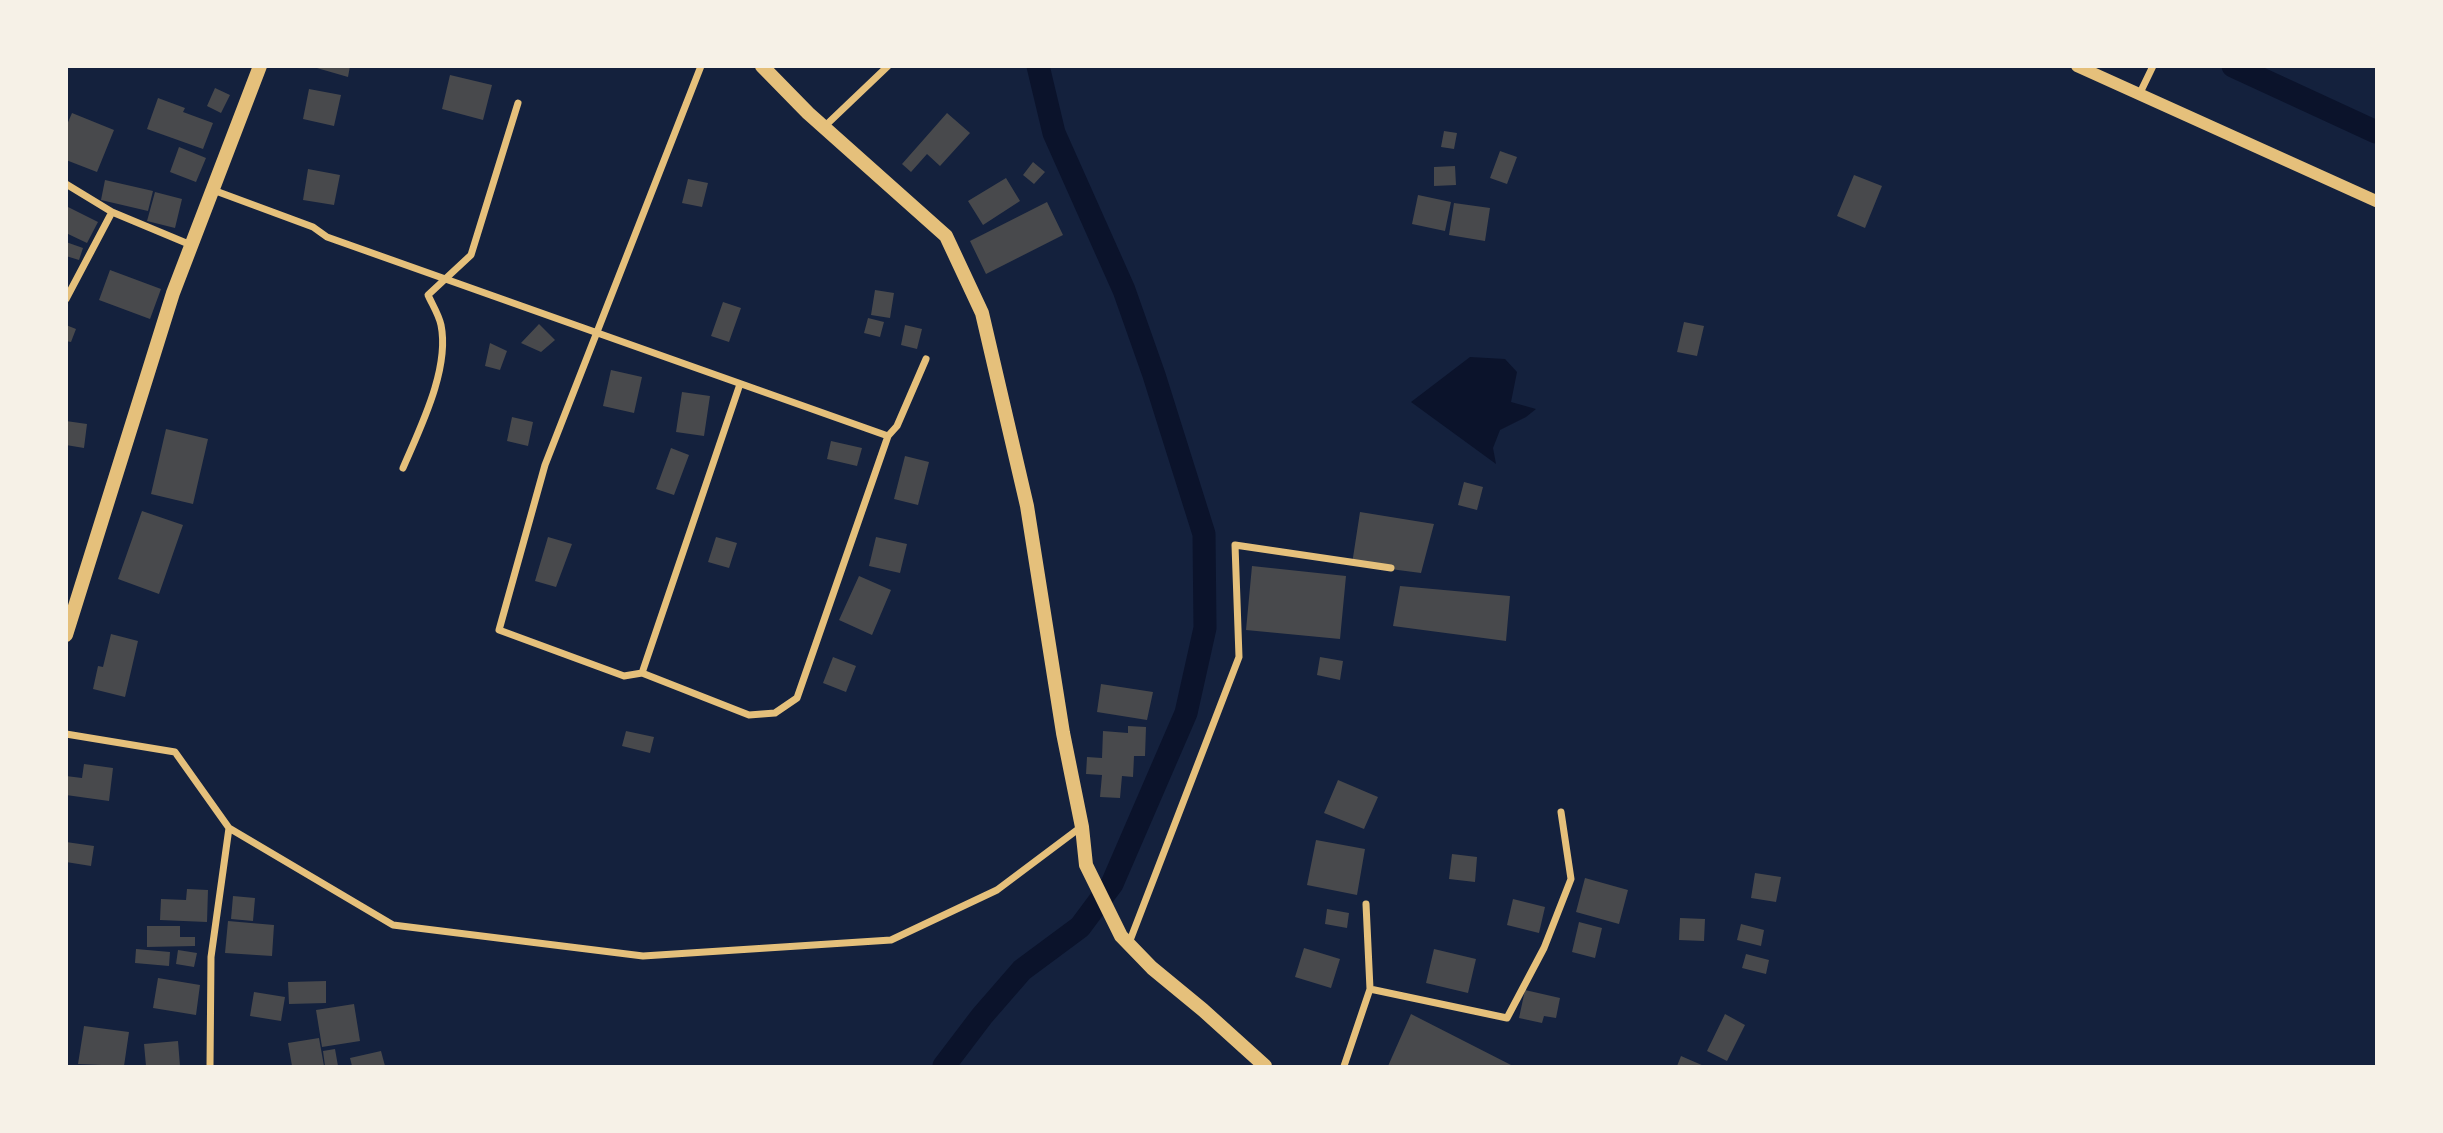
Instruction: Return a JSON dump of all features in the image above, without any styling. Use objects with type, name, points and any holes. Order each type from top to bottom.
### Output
[{"type":"main road","points":[[66,635],[173,293],[260,66]]},
{"type":"main road","points":[[762,66],[824,127],[946,236],[982,313],[1027,506],[1063,733],[1082,827],[1086,865],[1125,939],[1152,968],[1265,1066]]},
{"type":"street","points":[[701,66],[545,465],[499,630],[624,676],[642,673],[750,716],[775,713],[797,698],[888,436],[897,426],[926,359]]},
{"type":"street","points":[[824,127],[888,66]]},
{"type":"street","points":[[2077,66],[2376,201]]},
{"type":"street","points":[[2139,94],[2152,66]]},
{"type":"street","points":[[403,468],[429,406],[443,353],[441,324],[428,295],[471,255],[518,103]]},
{"type":"street","points":[[66,184],[112,212],[192,245]]},
{"type":"street","points":[[212,190],[313,227],[327,237],[888,436]]},
{"type":"street","points":[[66,299],[112,212]]},
{"type":"street","points":[[642,673],[740,384]]},
{"type":"street","points":[[1125,939],[1239,657],[1235,545],[1391,568]]},
{"type":"street","points":[[66,734],[175,752],[229,828],[393,925],[643,956],[891,940],[997,890],[1082,827]]},
{"type":"street","points":[[1370,989],[1507,1018],[1544,948],[1571,879],[1561,812]]},
{"type":"street","points":[[209,1066],[211,957],[229,828]]},
{"type":"street","points":[[1344,1066],[1370,989],[1366,904]]},
{"type":"water","points":[[1470,357],[1505,359],[1517,372],[1511,402],[1536,409],[1500,430],[1493,448],[1496,464],[1411,402]]},
{"type":"building","points":[[310,66],[350,66],[348,77]]},
{"type":"building","points":[[450,75],[492,85],[483,120],[442,109]]},
{"type":"building","points":[[215,88],[230,95],[221,113],[207,106]]},
{"type":"building","points":[[309,89],[341,95],[334,126],[303,119]]},
{"type":"building","points":[[158,98],[185,108],[183,112],[213,123],[203,149],[147,129]]},
{"type":"building","points":[[72,113],[114,130],[97,172],[66,160],[66,127]]},
{"type":"building","points":[[947,113],[970,133],[940,166],[927,154],[911,172],[902,164]]},
{"type":"building","points":[[1444,131],[1457,133],[1454,149],[1441,147]]},
{"type":"building","points":[[179,147],[206,158],[196,182],[170,172]]},
{"type":"building","points":[[1500,151],[1517,157],[1507,184],[1490,178]]},
{"type":"building","points":[[1033,162],[1045,172],[1034,184],[1023,175]]},
{"type":"building","points":[[1455,166],[1456,185],[1434,186],[1434,167]]},
{"type":"building","points":[[308,169],[340,175],[334,205],[303,200]]},
{"type":"building","points":[[1854,175],[1882,186],[1865,228],[1837,216]]},
{"type":"building","points":[[1006,178],[1020,201],[983,225],[968,201]]},
{"type":"building","points":[[688,179],[708,183],[702,207],[682,203]]},
{"type":"building","points":[[105,180],[153,191],[148,211],[101,200]]},
{"type":"building","points":[[155,192],[182,199],[175,228],[147,221]]},
{"type":"building","points":[[1418,195],[1451,202],[1445,231],[1412,224]]},
{"type":"building","points":[[1047,202],[1063,235],[986,274],[970,241]]},
{"type":"building","points":[[1454,203],[1490,208],[1485,241],[1449,235]]},
{"type":"building","points":[[66,206],[98,222],[87,243],[66,233]]},
{"type":"building","points":[[66,242],[83,248],[79,260],[66,256]]},
{"type":"building","points":[[110,270],[161,289],[150,319],[99,300]]},
{"type":"building","points":[[875,290],[894,293],[890,318],[871,315]]},
{"type":"building","points":[[723,302],[741,308],[729,342],[711,336]]},
{"type":"building","points":[[868,318],[884,322],[880,337],[864,333]]},
{"type":"building","points":[[1684,322],[1704,326],[1697,356],[1677,352]]},
{"type":"building","points":[[539,324],[555,340],[541,352],[521,343]]},
{"type":"building","points":[[66,325],[76,329],[71,342],[66,341]]},
{"type":"building","points":[[905,325],[922,329],[917,349],[901,345]]},
{"type":"building","points":[[490,343],[507,351],[500,370],[485,366]]},
{"type":"building","points":[[611,370],[642,377],[634,413],[603,406]]},
{"type":"building","points":[[682,392],[710,396],[704,436],[676,432]]},
{"type":"building","points":[[512,417],[533,422],[528,446],[507,441]]},
{"type":"building","points":[[66,421],[87,424],[84,448],[66,445]]},
{"type":"building","points":[[166,429],[208,439],[193,504],[151,494]]},
{"type":"building","points":[[831,441],[862,448],[857,466],[827,459]]},
{"type":"building","points":[[671,448],[689,455],[674,495],[656,489]]},
{"type":"building","points":[[905,456],[929,462],[918,505],[894,499]]},
{"type":"building","points":[[1464,482],[1483,487],[1477,510],[1458,505]]},
{"type":"building","points":[[142,511],[183,525],[159,594],[118,579]]},
{"type":"building","points":[[1360,512],[1434,524],[1421,573],[1352,564]]},
{"type":"building","points":[[548,537],[572,544],[556,587],[535,581]]},
{"type":"building","points":[[716,537],[737,543],[729,568],[708,562]]},
{"type":"building","points":[[876,537],[907,544],[900,573],[869,566]]},
{"type":"building","points":[[1252,566],[1346,576],[1340,639],[1246,630]]},
{"type":"building","points":[[859,576],[891,590],[872,635],[839,620]]},
{"type":"building","points":[[1400,586],[1510,596],[1506,641],[1393,626]]},
{"type":"building","points":[[111,634],[138,641],[125,697],[93,689],[98,666],[103,667]]},
{"type":"building","points":[[833,657],[856,666],[846,692],[823,683]]},
{"type":"building","points":[[1320,657],[1343,661],[1340,680],[1317,675]]},
{"type":"building","points":[[1101,684],[1153,692],[1147,720],[1097,712]]},
{"type":"building","points":[[1128,726],[1146,727],[1145,756],[1134,756],[1133,777],[1122,776],[1120,798],[1100,797],[1102,775],[1086,774],[1087,757],[1102,758],[1103,731],[1128,733]]},
{"type":"building","points":[[626,731],[654,737],[650,753],[622,746]]},
{"type":"building","points":[[84,764],[113,768],[109,801],[66,795],[66,776],[82,778]]},
{"type":"building","points":[[1338,780],[1378,797],[1364,829],[1324,813]]},
{"type":"building","points":[[1316,840],[1365,849],[1357,895],[1307,885]]},
{"type":"building","points":[[66,842],[94,846],[91,866],[66,862]]},
{"type":"building","points":[[1452,854],[1477,857],[1475,882],[1449,879]]},
{"type":"building","points":[[1755,873],[1781,877],[1776,902],[1751,898]]},
{"type":"building","points":[[1585,878],[1628,890],[1619,924],[1576,912]]},
{"type":"building","points":[[187,889],[208,890],[207,922],[160,920],[161,899],[186,900]]},
{"type":"building","points":[[233,896],[255,898],[253,921],[231,919]]},
{"type":"building","points":[[1513,899],[1545,907],[1539,933],[1507,925]]},
{"type":"building","points":[[1327,909],[1349,913],[1347,928],[1325,924]]},
{"type":"building","points":[[1680,918],[1705,919],[1704,941],[1679,940]]},
{"type":"building","points":[[228,921],[274,925],[272,956],[225,953]]},
{"type":"building","points":[[1579,922],[1602,928],[1595,958],[1572,952]]},
{"type":"building","points":[[1741,924],[1764,930],[1761,946],[1737,940]]},
{"type":"building","points":[[147,926],[180,926],[180,937],[195,937],[195,946],[147,947]]},
{"type":"building","points":[[1304,948],[1340,959],[1331,988],[1295,977]]},
{"type":"building","points":[[136,949],[170,952],[169,966],[135,963]]},
{"type":"building","points":[[1434,949],[1476,959],[1468,993],[1426,983]]},
{"type":"building","points":[[178,950],[197,953],[194,967],[176,964]]},
{"type":"building","points":[[1746,954],[1769,960],[1766,974],[1742,968]]},
{"type":"building","points":[[158,978],[200,985],[196,1015],[153,1008]]},
{"type":"building","points":[[326,981],[326,1003],[289,1004],[288,982]]},
{"type":"building","points":[[1525,990],[1560,998],[1556,1018],[1544,1016],[1542,1023],[1519,1018]]},
{"type":"building","points":[[254,992],[285,997],[281,1021],[250,1016]]},
{"type":"building","points":[[354,1004],[360,1041],[322,1047],[316,1010]]},
{"type":"building","points":[[1411,1014],[1513,1066],[1388,1066]]},
{"type":"building","points":[[1725,1014],[1745,1025],[1727,1061],[1707,1051]]},
{"type":"building","points":[[84,1026],[129,1032],[124,1066],[78,1064]]},
{"type":"building","points":[[319,1038],[324,1066],[292,1066],[288,1043]]},
{"type":"building","points":[[178,1041],[180,1066],[146,1066],[144,1044]]},
{"type":"building","points":[[335,1049],[338,1066],[325,1066],[323,1051]]},
{"type":"building","points":[[381,1051],[385,1066],[352,1066],[350,1058]]},
{"type":"building","points":[[1681,1056],[1704,1066],[1677,1066]]},
{"type":"waterway","points":[[944,1066],[1022,970],[1080,927],[1112,884],[1186,713],[1205,628],[1204,534],[1124,290],[1054,133],[1038,66]]},
{"type":"waterway","points":[[2233,66],[2376,132]]}]
